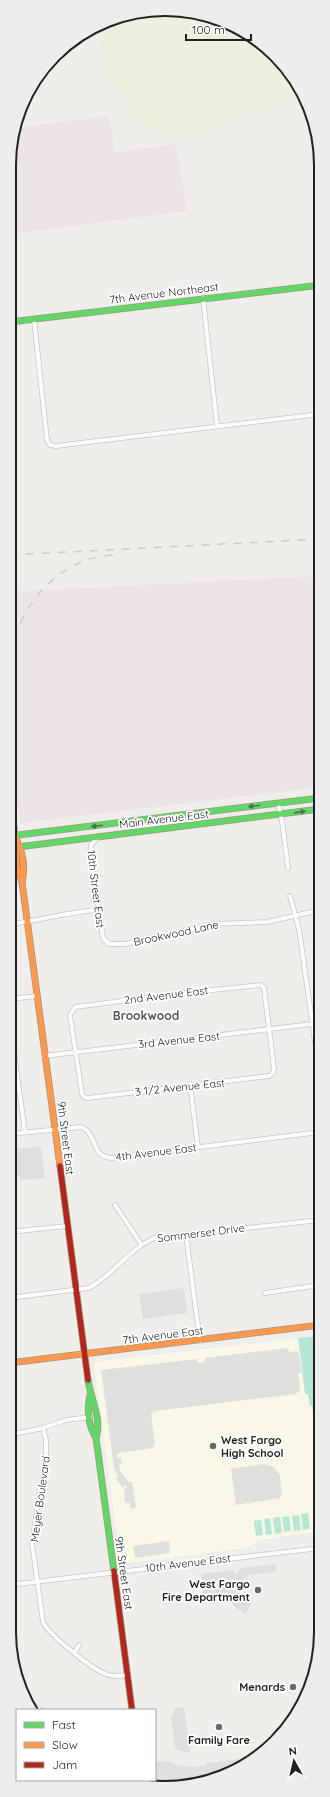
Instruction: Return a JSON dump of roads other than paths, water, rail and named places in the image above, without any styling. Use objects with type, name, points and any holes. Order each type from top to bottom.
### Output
[{"type":"main road","name":"7th Avenue Northeast","points":[[16,321],[314,286]]},
{"type":"main road","name":"Main Avenue East","points":[[16,836],[314,799]]},
{"type":"main road","name":"Main Avenue East","points":[[16,848],[314,810]]},
{"type":"main road","name":"9th Street East","points":[[16,840],[21,847],[24,874],[22,882]]},
{"type":"main road","name":"9th Street East","points":[[16,865],[22,882],[44,1056],[56,1128],[67,1226],[90,1396],[89,1402],[93,1434],[96,1438],[132,1709]]},
{"type":"main road","name":"7th Avenue East","points":[[16,1362],[200,1341],[314,1326]]},
{"type":"main road","name":"9th Street East","points":[[90,1396],[94,1401],[98,1434],[96,1438]]},
{"type":"street","points":[[203,298],[217,426]]},
{"type":"street","points":[[34,319],[47,440],[50,445],[56,446],[314,415]]},
{"type":"street","points":[[278,804],[288,868]]},
{"type":"street","name":"10th Street East","points":[[97,837],[92,842],[90,847],[97,910],[102,938],[105,942]]},
{"type":"street","points":[[290,896],[299,929],[314,1032]]},
{"type":"street","points":[[16,923],[53,918],[72,912],[97,910]]},
{"type":"street","name":"Brookwood Lane","points":[[105,942],[113,945],[125,944],[214,924],[257,923],[314,911]]},
{"type":"street","name":"2nd Avenue East","points":[[76,1052],[70,1015],[74,1007],[247,986],[261,985],[264,988],[269,1030]]},
{"type":"street","points":[[16,998],[36,996]]},
{"type":"street","name":"3rd Avenue East","points":[[44,1056],[313,1024]]},
{"type":"street","name":"3 1/2 Avenue East","points":[[76,1052],[82,1094],[84,1097],[88,1098],[190,1084],[264,1077],[273,1073],[274,1069],[269,1030]]},
{"type":"street","points":[[16,1068],[25,1132]]},
{"type":"street","points":[[190,1084],[198,1147]]},
{"type":"street","name":"4th Avenue East","points":[[16,1133],[82,1126],[91,1135],[98,1152],[106,1157],[314,1133]]},
{"type":"street","points":[[115,1205],[141,1244]]},
{"type":"street","name":"Sommerset Drive","points":[[16,1297],[89,1288],[101,1282],[141,1244],[154,1238],[314,1221]]},
{"type":"street","points":[[16,1231],[67,1226]]},
{"type":"street","points":[[186,1235],[200,1341]]},
{"type":"street","points":[[265,1293],[314,1286]]},
{"type":"street","points":[[16,1434],[43,1428],[66,1420],[91,1417]]},
{"type":"street","name":"Meyer Boulevard","points":[[43,1428],[46,1440],[46,1455],[32,1543],[41,1616],[46,1628],[100,1672],[107,1675],[128,1675]]},
{"type":"street","name":"10th Avenue East","points":[[16,1584],[314,1549]]},
{"type":"street","points":[[74,1652],[79,1645]]},
{"type":"railway","points":[[16,555],[314,539]]},
{"type":"railway","points":[[16,633],[20,623],[36,597],[58,575],[86,560],[116,554]]},
{"type":"place","name":"West Fargo High School","points":[[213,1446]]},
{"type":"place","name":"West Fargo Fire Department","points":[[258,1590]]},
{"type":"place","name":"Menards","points":[[293,1687]]},
{"type":"place","name":"Family Fare","points":[[219,1727]]},
{"type":"district","name":"Brookwood","points":[[146,1016]]}]
